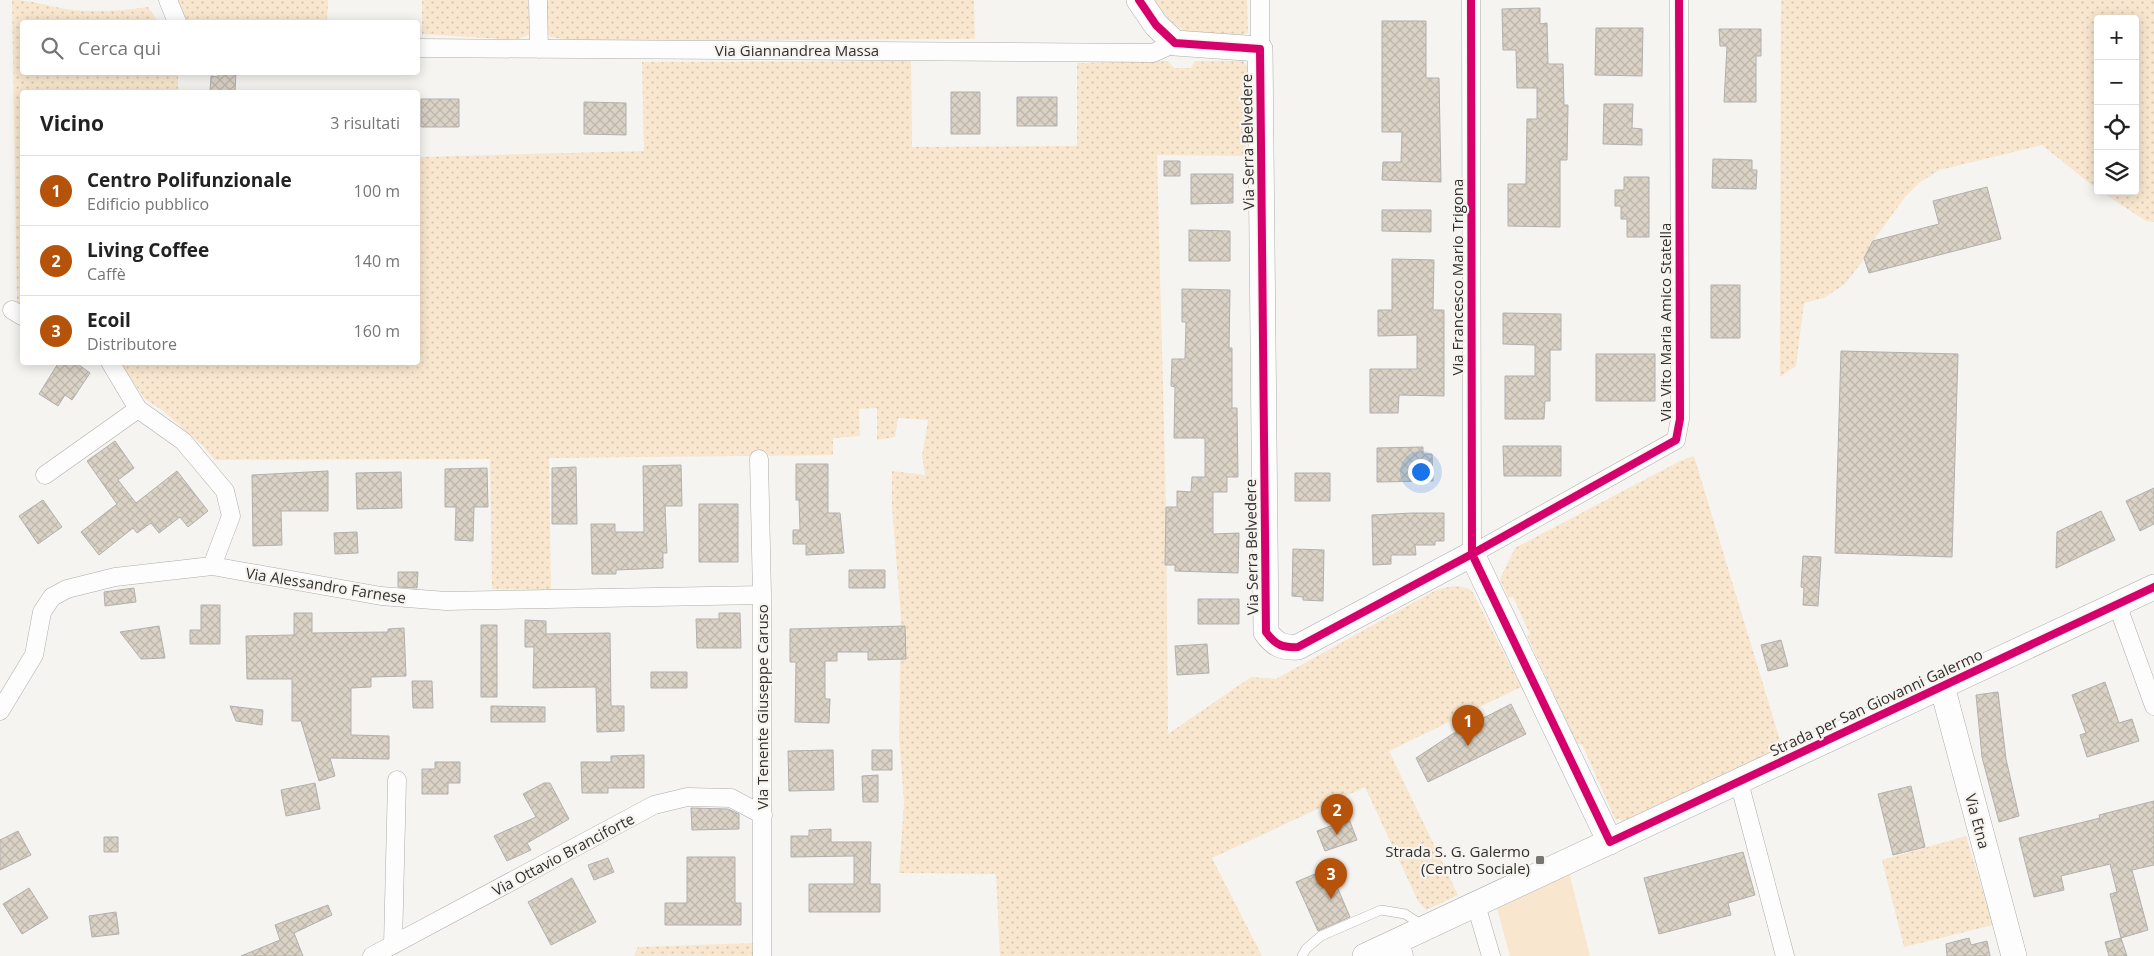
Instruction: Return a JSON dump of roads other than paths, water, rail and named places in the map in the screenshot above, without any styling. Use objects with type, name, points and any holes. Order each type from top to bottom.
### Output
[{"type":"street","points":[[168,0],[176,20]]},
{"type":"street","points":[[538,0],[539,49]]},
{"type":"street","points":[[1139,0],[1156,25],[1174,43],[1260,49],[1260,0]]},
{"type":"street","name":"Via Francesco Mario Trigona","points":[[1471,0],[1472,554]]},
{"type":"street","name":"Via Vito Maria Amico Statella","points":[[1472,554],[1676,440],[1680,419],[1679,0]]},
{"type":"street","name":"Via Giannandrea Massa","points":[[420,48],[1153,53],[1174,43]]},
{"type":"street","name":"Via Serra Belvedere","points":[[1260,49],[1266,632],[1273,642],[1284,648],[1298,647],[1472,554]]},
{"type":"street","points":[[112,365],[138,409],[182,441],[226,491],[231,516],[212,566]]},
{"type":"street","points":[[45,475],[138,409]]},
{"type":"street","name":"Via Tenente Giuseppe Caruso","points":[[759,459],[762,595],[762,956]]},
{"type":"street","points":[[1472,554],[1610,842]]},
{"type":"street","name":"Via Alessandro Farnese","points":[[0,711],[34,655],[42,612],[52,597],[67,590],[115,577],[212,566],[381,596],[446,601],[762,595]]},
{"type":"street","name":"Strada per San Giovanni Galermo","points":[[1365,956],[1402,948],[1426,928],[2154,587]]},
{"type":"street","points":[[2117,604],[2154,706]]},
{"type":"street","name":"Via Etna","points":[[1942,686],[2014,956]]},
{"type":"street","points":[[393,944],[397,780]]},
{"type":"street","points":[[1739,782],[1785,956]]},
{"type":"street","name":"Via Ottavio Branciforte","points":[[372,956],[654,806],[687,797],[731,798],[763,815]]},
{"type":"street","points":[[1476,905],[1491,956]]},
{"type":"lane","points":[[1302,956],[1306,949],[1321,936],[1381,910],[1405,914],[1426,928]]},
{"type":"place","name":"Centro Polifunzionale","points":[[1468,746]]},
{"type":"place","name":"Living Coffee","points":[[1337,835]]},
{"type":"place","name":"Strada S. G. Galermo (Centro Sociale)","points":[[1540,860]]},
{"type":"place","name":"Ecoil","points":[[1331,899]]}]
